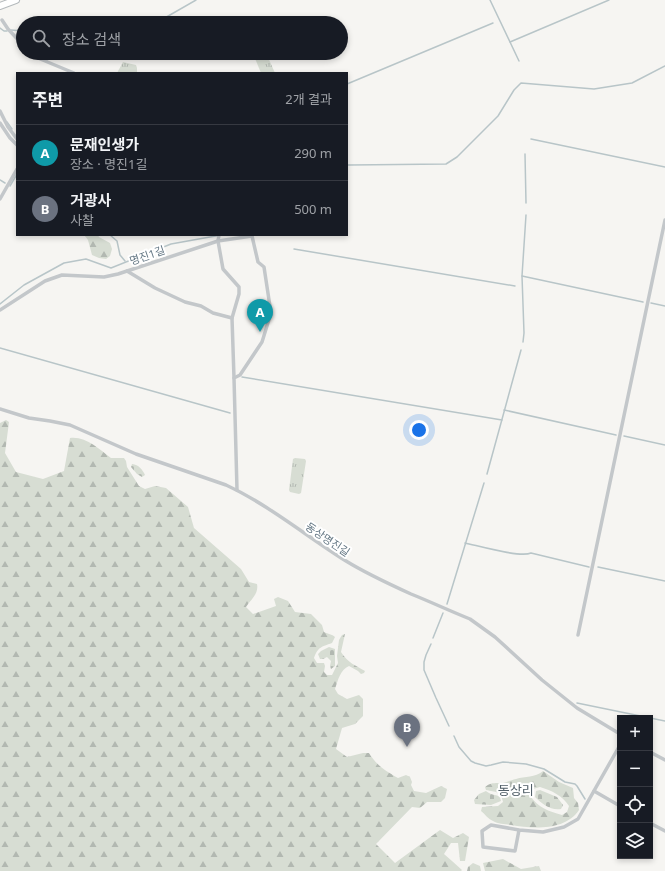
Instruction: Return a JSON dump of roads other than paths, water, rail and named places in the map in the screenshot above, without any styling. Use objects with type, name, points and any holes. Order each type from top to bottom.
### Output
[{"type":"main road","points":[[0,6],[16,0]]},
{"type":"street","points":[[2,20],[16,38]]},
{"type":"street","points":[[46,60],[72,72]]},
{"type":"street","points":[[0,111],[8,127],[16,138]]},
{"type":"street","points":[[0,123],[16,144]]},
{"type":"street","points":[[0,199],[16,171]]},
{"type":"street","points":[[578,635],[665,220]]},
{"type":"street","points":[[218,236],[223,269],[239,287],[239,294],[232,318],[237,490]]},
{"type":"street","name":"명진1길","points":[[0,310],[45,281],[62,275],[104,277],[118,274],[218,240],[252,236],[258,262],[264,267],[272,313],[262,342],[240,375],[234,378]]},
{"type":"street","points":[[127,271],[155,288],[185,302],[201,306],[213,313],[232,318]]},
{"type":"street","name":"동상명진길","points":[[0,409],[29,418],[70,425],[136,454],[237,490],[257,501],[317,543],[370,575],[477,624],[495,637],[542,680],[577,708],[617,732]]},
{"type":"street","points":[[519,830],[515,851],[483,847],[482,831],[491,825],[519,830],[543,832],[564,827],[578,819],[617,750]]},
{"type":"street","points":[[653,754],[665,760]]},
{"type":"street","points":[[594,791],[617,804]]},
{"type":"street","points":[[653,825],[665,831]]},
{"type":"waterway","points":[[168,16],[196,0]]},
{"type":"waterway","points":[[490,0],[519,61]]},
{"type":"waterway","points":[[510,42],[609,0]]},
{"type":"waterway","points":[[348,84],[493,23]]},
{"type":"waterway","points":[[0,28],[7,31]]},
{"type":"waterway","points":[[11,30],[16,30]]},
{"type":"waterway","points":[[348,165],[446,164],[457,157],[498,116],[514,90],[521,83],[594,89],[632,83],[665,66]]},
{"type":"waterway","points":[[7,122],[12,129]]},
{"type":"waterway","points":[[531,139],[665,167]]},
{"type":"waterway","points":[[525,154],[526,203]]},
{"type":"waterway","points":[[10,186],[16,176]]},
{"type":"waterway","points":[[0,180],[5,183]]},
{"type":"waterway","points":[[523,342],[522,276],[526,215]]},
{"type":"waterway","points":[[111,236],[117,241],[120,255],[125,261]]},
{"type":"waterway","points":[[0,304],[24,285],[64,263],[86,259],[111,268],[171,244],[215,236]]},
{"type":"waterway","points":[[294,249],[515,286]]},
{"type":"waterway","points":[[522,276],[643,302]]},
{"type":"waterway","points":[[651,303],[665,306]]},
{"type":"waterway","points":[[0,348],[230,413]]},
{"type":"waterway","points":[[487,474],[521,350]]},
{"type":"waterway","points":[[242,377],[502,420]]},
{"type":"waterway","points":[[504,410],[616,435]]},
{"type":"waterway","points":[[624,436],[665,445]]},
{"type":"waterway","points":[[447,604],[484,483]]},
{"type":"waterway","points":[[465,543],[509,553],[531,553],[589,567]]},
{"type":"waterway","points":[[598,567],[665,581]]},
{"type":"waterway","points":[[433,638],[443,613]]},
{"type":"waterway","points":[[431,644],[424,662],[424,670],[449,726]]},
{"type":"waterway","points":[[577,703],[665,721]]},
{"type":"waterway","points":[[454,736],[459,747],[471,761],[475,763],[486,766],[503,762],[526,764],[544,769],[565,782],[575,784],[585,799]]},
{"type":"place","name":"문재인생가","points":[[260,332]]},
{"type":"place","name":"거광사","points":[[407,747]]},
{"type":"district","name":"동상리","points":[[516,790]]}]
